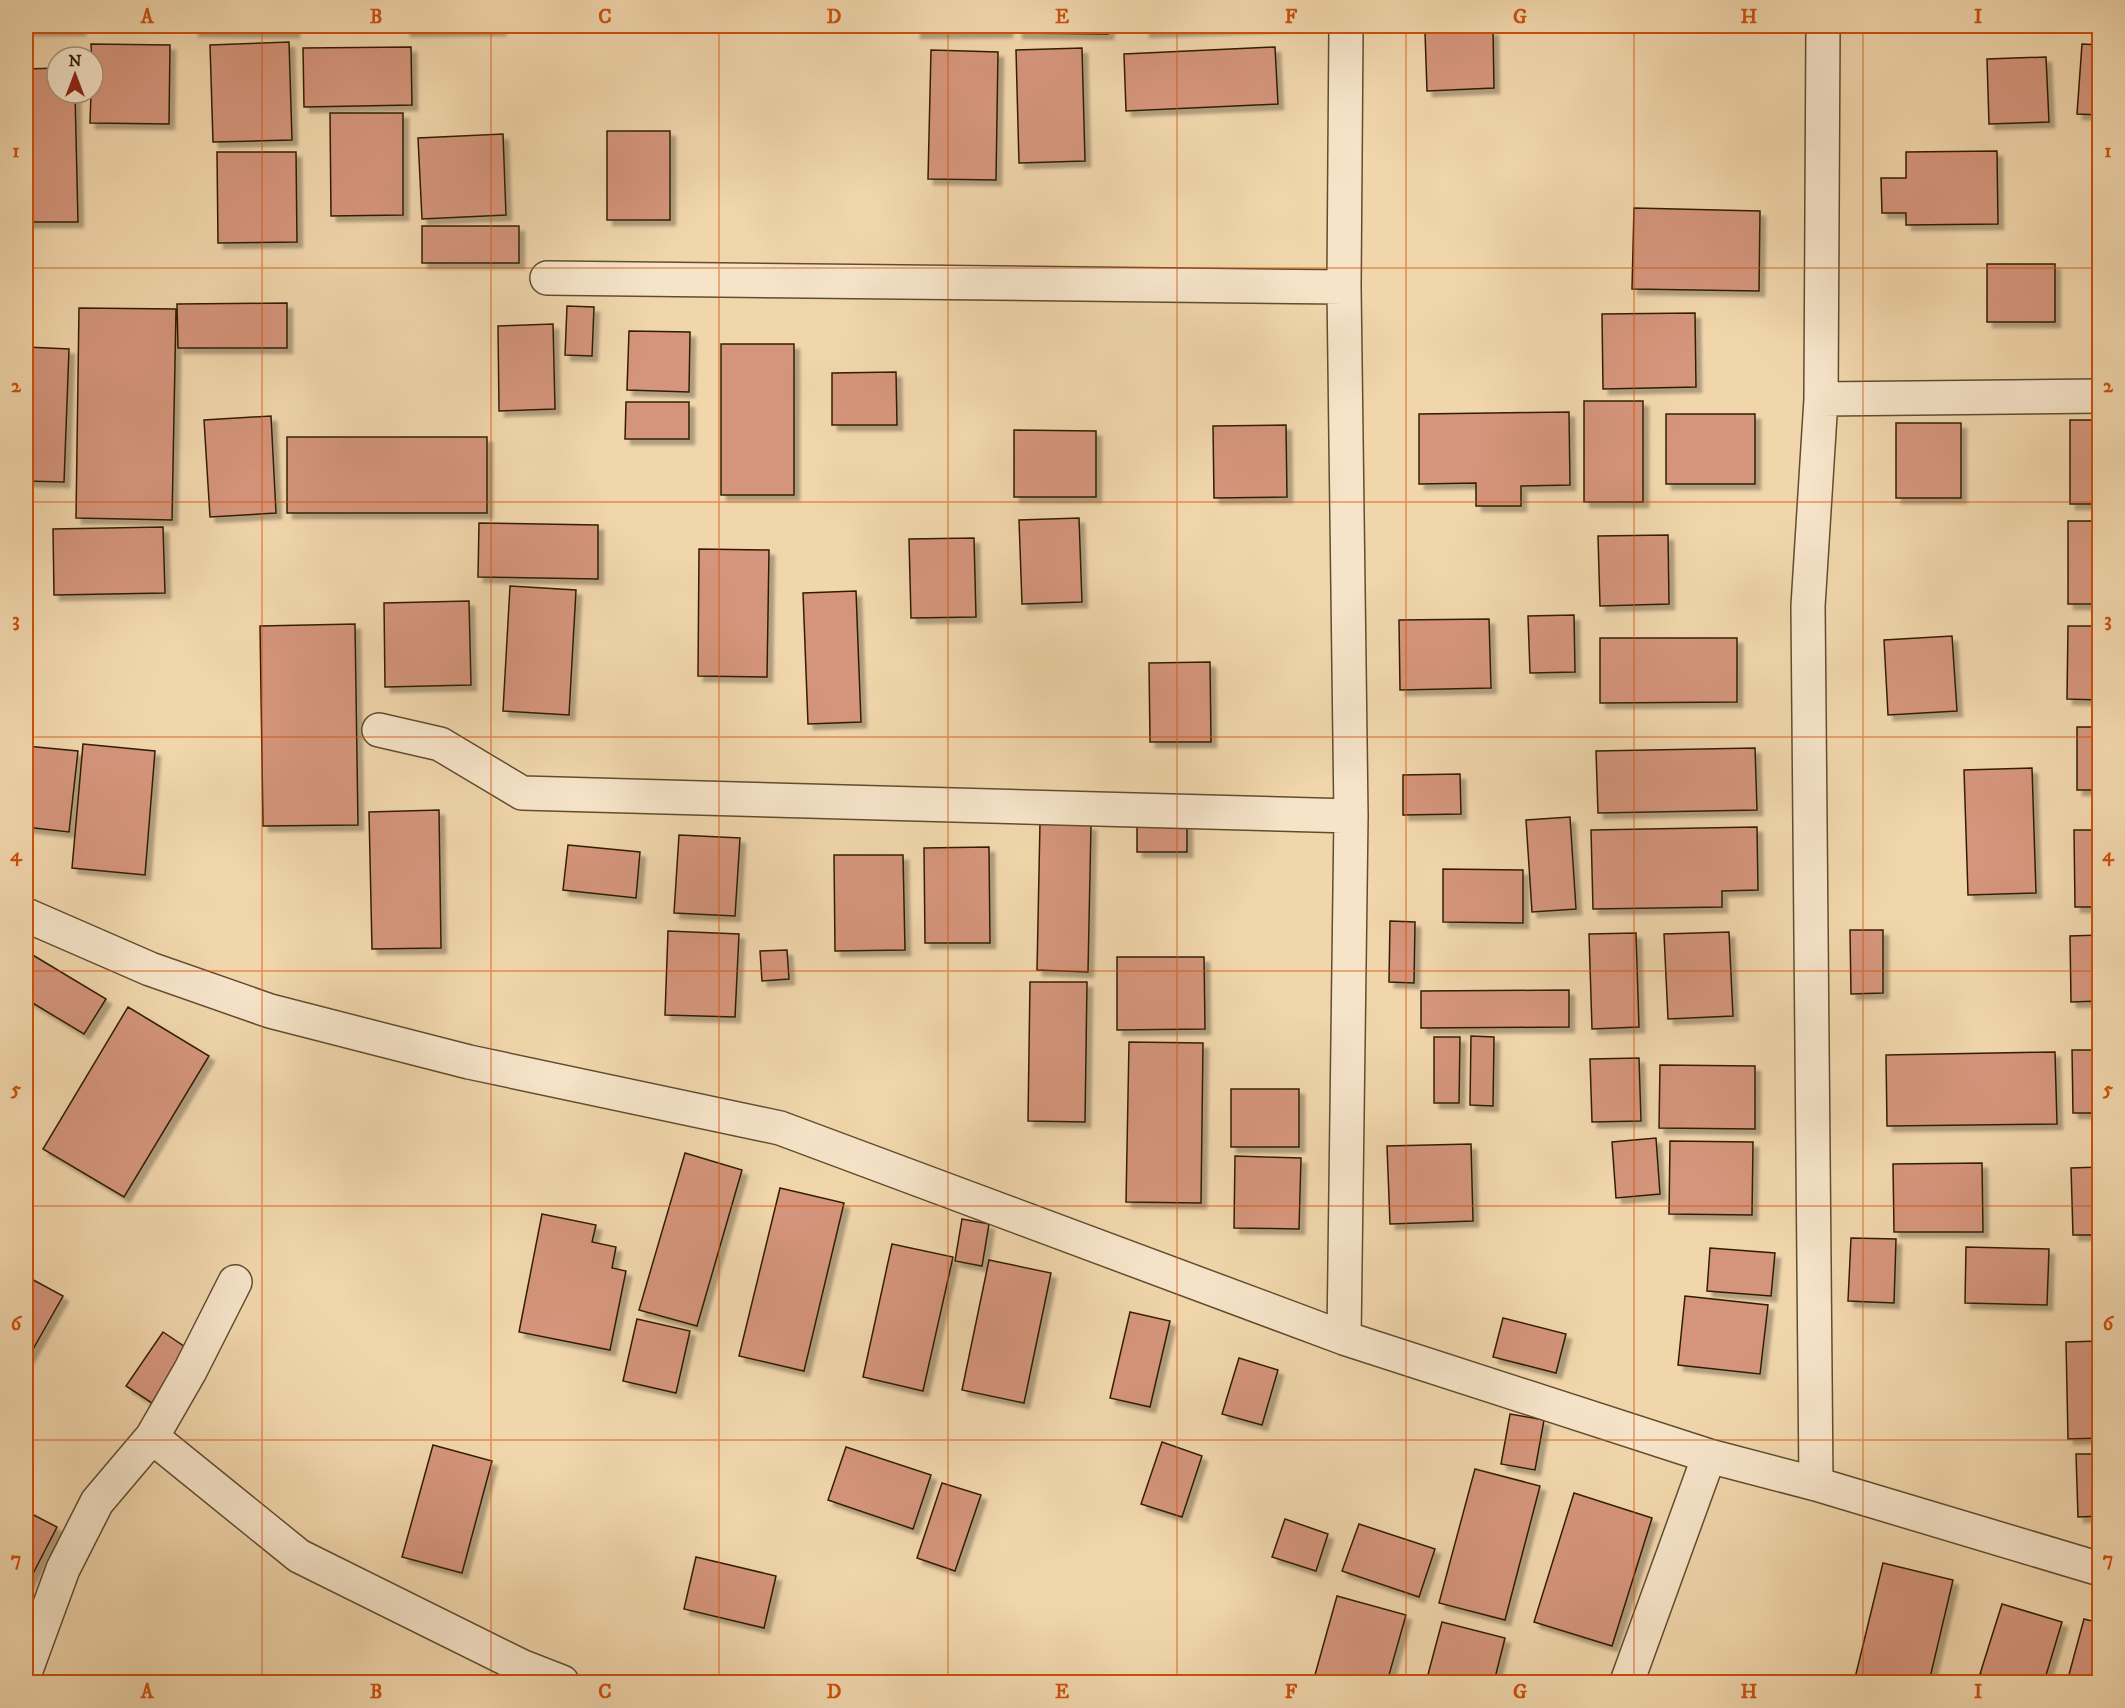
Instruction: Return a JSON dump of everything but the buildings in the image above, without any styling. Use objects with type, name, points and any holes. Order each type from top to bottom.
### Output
[{"type":"street","points":[[1344,1338],[1351,816],[1344,287],[1346,26]]},
{"type":"street","points":[[1816,1484],[1808,606],[1821,399],[1822,26]]},
{"type":"street","points":[[547,278],[1344,287]]},
{"type":"street","points":[[1821,399],[2100,396]]},
{"type":"street","points":[[379,730],[440,744],[522,793],[1351,816]]},
{"type":"street","points":[[26,915],[150,969],[270,1011],[469,1062],[780,1128],[1344,1338],[1708,1456],[1816,1484],[2100,1569]]},
{"type":"street","points":[[26,1670],[63,1569],[97,1502],[152,1437],[190,1371],[235,1282]]},
{"type":"street","points":[[152,1437],[299,1556],[521,1666],[562,1683]]},
{"type":"street","points":[[1627,1683],[1708,1456]]}]
